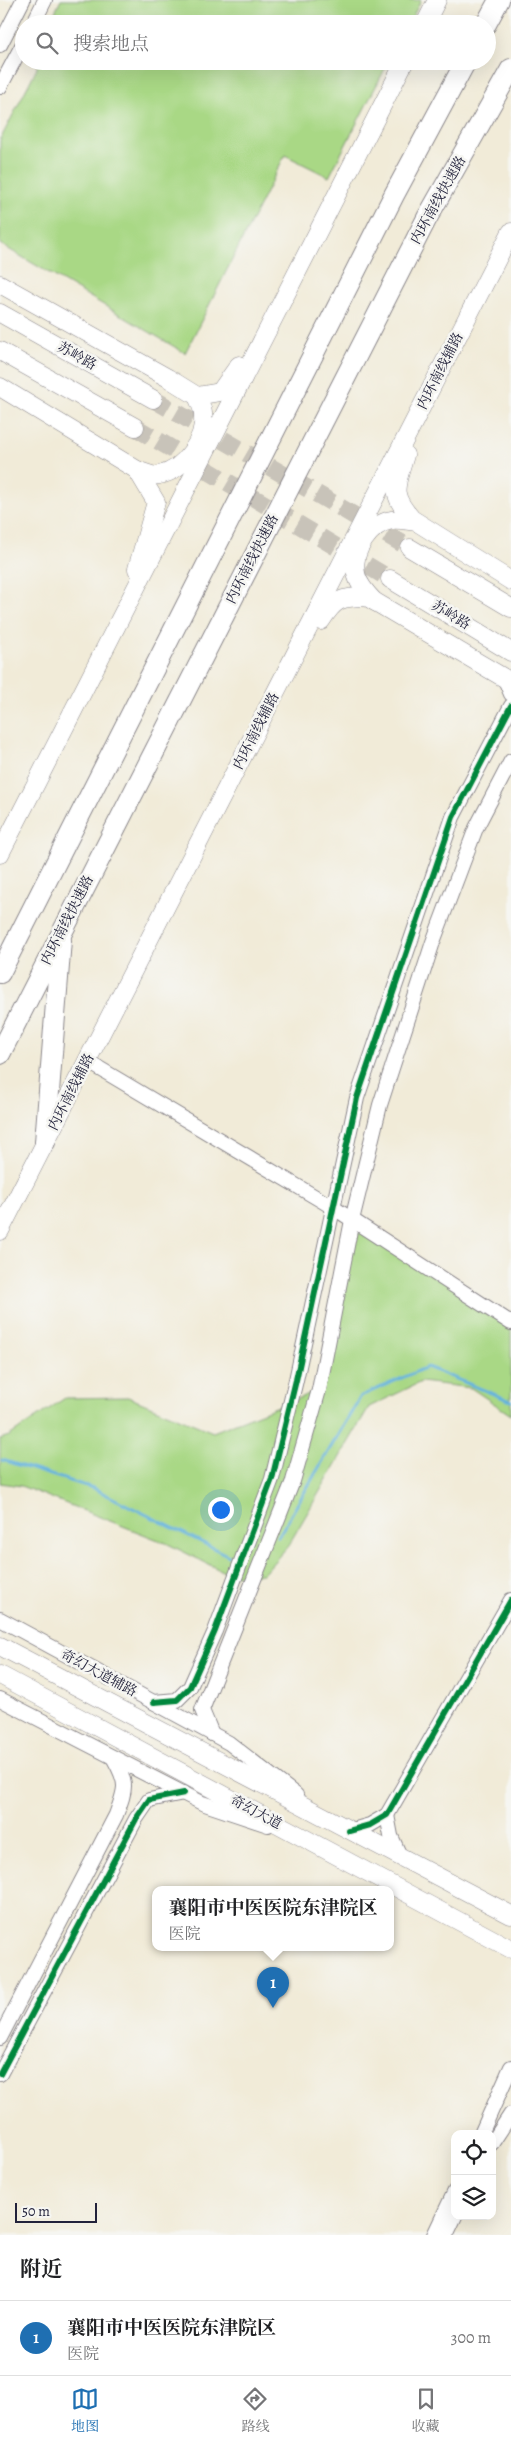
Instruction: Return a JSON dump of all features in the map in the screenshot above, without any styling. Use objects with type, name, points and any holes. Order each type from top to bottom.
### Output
[{"type":"highway","points":[[491,15],[499,0]]},
{"type":"highway","name":"内环南线快速路","points":[[0,1054],[61,930],[427,218],[511,69]]},
{"type":"highway","points":[[0,973],[394,195],[461,70]]},
{"type":"highway","points":[[0,947],[29,916]]},
{"type":"highway","points":[[45,1142],[61,930]]},
{"type":"main road","points":[[430,15],[437,0]]},
{"type":"main road","points":[[0,854],[400,70]]},
{"type":"main road","name":"内环南线辅路","points":[[0,1231],[511,232]]},
{"type":"main road","points":[[0,284],[197,396],[220,392],[277,312]]},
{"type":"main road","name":"苏岭路","points":[[0,313],[153,399]]},
{"type":"main road","points":[[0,351],[135,427]]},
{"type":"main road","points":[[0,388],[137,470],[157,476],[172,471],[190,456],[200,435],[204,415],[197,396]]},
{"type":"main road","points":[[414,422],[395,491],[400,505],[416,522],[511,581]]},
{"type":"main road","points":[[127,606],[156,502],[137,470]]},
{"type":"main road","points":[[375,602],[364,590],[356,572],[358,548],[368,534],[391,520],[416,522]]},
{"type":"main road","points":[[410,548],[511,608]]},
{"type":"main road","name":"苏岭路","points":[[390,579],[511,652]]},
{"type":"main road","points":[[274,696],[333,603],[350,597],[367,597],[507,679]]},
{"type":"main road","name":"奇幻大道","points":[[0,1646],[511,1915]]},
{"type":"main road","name":"奇幻大道","points":[[0,1675],[511,1949]]},
{"type":"street","points":[[15,15],[23,0]]},
{"type":"street","points":[[38,15],[45,0]]},
{"type":"street","points":[[0,45],[15,16]]},
{"type":"street","points":[[0,88],[15,59]]},
{"type":"street","points":[[507,679],[511,694]]},
{"type":"street","points":[[154,1702],[177,1700],[190,1687],[215,1631],[272,1479],[334,1208],[357,1098],[453,817],[511,706]]},
{"type":"street","points":[[212,1734],[202,1710],[293,1481],[319,1390],[352,1220],[380,1105],[433,942],[476,828],[511,762]]},
{"type":"street","points":[[87,1061],[334,1208],[511,1323]]},
{"type":"street","points":[[349,1831],[370,1825],[387,1815],[511,1600]]},
{"type":"street","name":"奇幻大道辅路","points":[[0,1619],[229,1744],[320,1814]]},
{"type":"street","points":[[0,1699],[184,1794],[303,1837]]},
{"type":"street","points":[[0,2038],[116,1815],[124,1793],[124,1778],[114,1759]]},
{"type":"street","points":[[0,2074],[136,1818],[149,1800],[184,1794]]},
{"type":"street","points":[[387,1815],[391,1836],[400,1856]]},
{"type":"street","points":[[483,2130],[511,2066]]},
{"type":"street","points":[[496,2137],[511,2114]]},
{"type":"street","points":[[434,2235],[451,2199]]},
{"type":"street","points":[[446,2235],[453,2220]]},
{"type":"green space","points":[[61,0],[421,0],[414,15],[54,15]]},
{"type":"green space","points":[[36,70],[384,70],[329,177],[285,155],[185,353],[0,244],[0,140]]},
{"type":"green space","points":[[352,1220],[511,1323],[511,1415],[471,1388],[421,1382],[369,1407],[288,1546],[263,1574],[230,1575],[166,1543],[21,1486],[0,1483],[0,1439],[9,1436],[65,1398],[128,1397],[213,1432],[319,1390]]},
{"type":"waterway","points":[[278,1537],[361,1396],[427,1367],[511,1401]]},
{"type":"waterway","points":[[2,1460],[93,1488],[229,1556]]},
{"type":"tunnel","points":[[153,399],[410,548]]},
{"type":"tunnel","points":[[135,427],[390,579]]},
{"type":"cycle path","points":[[154,1702],[177,1700],[190,1687],[215,1631],[272,1479],[296,1380],[357,1098],[453,817],[511,706]]},
{"type":"cycle path","points":[[349,1831],[370,1825],[387,1815],[511,1600]]},
{"type":"cycle path","points":[[0,2074],[136,1819],[149,1800],[184,1793]]},
{"type":"place","name":"襄阳市中医医院东津院区","points":[[273,2008]]}]
